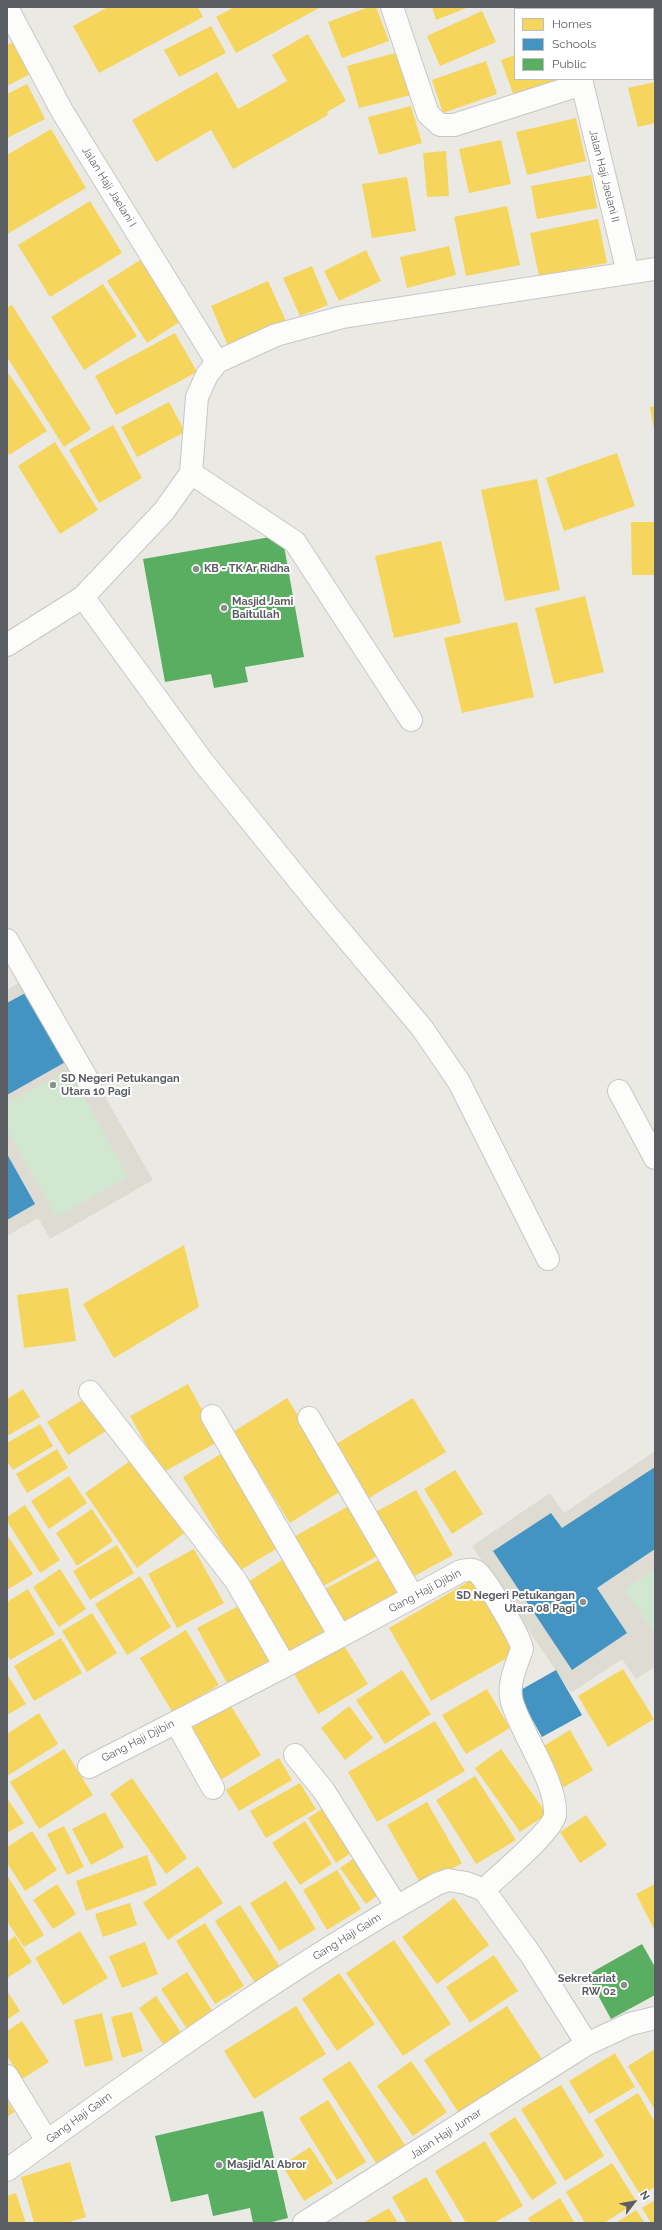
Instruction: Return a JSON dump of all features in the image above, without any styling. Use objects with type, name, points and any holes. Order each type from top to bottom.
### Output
[{"type":"street","points":[[392,7],[428,114],[440,125],[454,125],[581,82]]},
{"type":"street","name":"Jalan Haji Jaelani I","points":[[7,8],[62,111],[217,362]]},
{"type":"street","name":"Jalan Haji Jaelani II","points":[[581,82],[628,273]]},
{"type":"street","points":[[7,645],[83,597],[164,511],[191,473],[197,397],[207,374],[217,362],[276,335],[343,317],[655,269]]},
{"type":"street","points":[[191,473],[295,542],[411,720]]},
{"type":"street","points":[[83,597],[203,762],[426,1034],[459,1082],[548,1259]]},
{"type":"street","points":[[7,940],[90,1084]]},
{"type":"street","points":[[619,1091],[655,1158]]},
{"type":"street","points":[[90,1392],[236,1581],[285,1666]]},
{"type":"street","points":[[212,1416],[340,1636]]},
{"type":"street","points":[[309,1418],[413,1597]]},
{"type":"street","name":"Gang Haji Djibin","points":[[89,1767],[285,1666],[461,1571],[471,1569],[478,1572],[515,1632],[522,1648],[511,1681],[512,1701],[552,1794],[555,1815],[552,1823],[543,1835],[484,1890]]},
{"type":"street","points":[[176,1722],[213,1788]]},
{"type":"street","points":[[295,1755],[324,1791],[396,1907]]},
{"type":"street","name":"Gang Haji Gaim","points":[[7,2170],[197,2034],[396,1907],[448,1880],[466,1882],[484,1890]]},
{"type":"street","points":[[484,1890],[531,1955],[587,2044],[630,2024],[655,2018]]},
{"type":"street","name":"Jalan Haji Jumar","points":[[304,2223],[587,2044]]},
{"type":"street","points":[[7,2076],[47,2141]]},
{"type":"shaded area","name":"SD Negeri Petukangan Utara 10 Pagi","points":[[34,974],[153,1180],[50,1239],[38,1218],[7,1236],[7,990]]},
{"type":"shaded area","name":"SD Negeri Petukangan Utara 08 Pagi","points":[[655,1451],[655,1667],[636,1679],[622,1659],[571,1693],[472,1546],[550,1493],[564,1513]]},
{"type":"green space","points":[[69,1070],[128,1177],[56,1217],[7,1129],[7,1103]]},
{"type":"green space","points":[[655,1569],[655,1634],[625,1590]]},
{"type":"building: Homes","points":[[108,7],[198,7],[203,17],[99,73],[73,26]]},
{"type":"building: Homes","points":[[234,7],[321,7],[236,53],[216,17]]},
{"type":"building: Homes","points":[[369,7],[376,7],[389,41],[342,58],[328,22]]},
{"type":"building: Homes","points":[[432,7],[469,7],[436,20]]},
{"type":"building: Homes","points":[[655,7],[655,66],[654,8],[626,8]]},
{"type":"building: Homes","points":[[482,11],[496,42],[440,66],[427,36]]},
{"type":"building: Homes","points":[[211,26],[226,53],[179,77],[164,50]]},
{"type":"building: Homes","points":[[308,34],[346,101],[327,112],[328,115],[233,169],[211,130],[156,162],[132,120],[217,72],[238,109],[287,81],[272,55]]},
{"type":"building: Homes","points":[[14,42],[30,74],[7,86],[7,45]]},
{"type":"building: Homes","points":[[399,52],[411,95],[359,108],[347,66]]},
{"type":"building: Homes","points":[[514,55],[514,80],[563,80],[515,99],[501,60]]},
{"type":"building: Homes","points":[[486,61],[497,94],[443,113],[432,80]]},
{"type":"building: Homes","points":[[655,82],[655,123],[638,127],[628,88]]},
{"type":"building: Homes","points":[[27,84],[45,119],[7,138],[7,94]]},
{"type":"building: Homes","points":[[411,106],[422,143],[379,155],[368,117]]},
{"type":"building: Homes","points":[[576,118],[586,161],[527,175],[516,132]]},
{"type":"building: Homes","points":[[51,129],[86,188],[7,234],[7,155]]},
{"type":"building: Homes","points":[[501,140],[511,184],[469,193],[459,149]]},
{"type":"building: Homes","points":[[446,151],[449,196],[427,197],[423,153]]},
{"type":"building: Homes","points":[[591,175],[597,208],[537,219],[531,186]]},
{"type":"building: Homes","points":[[407,177],[416,231],[372,238],[362,184]]},
{"type":"building: Homes","points":[[90,201],[122,253],[50,297],[18,245]]},
{"type":"building: Homes","points":[[507,206],[520,265],[466,276],[454,217]]},
{"type":"building: Homes","points":[[598,219],[607,263],[539,276],[530,233]]},
{"type":"building: Homes","points":[[449,246],[456,275],[407,288],[400,257]]},
{"type":"building: Homes","points":[[366,250],[381,281],[339,301],[324,271]]},
{"type":"building: Homes","points":[[142,259],[181,321],[147,343],[107,281]]},
{"type":"building: Homes","points":[[312,266],[328,305],[300,316],[283,278]]},
{"type":"building: Homes","points":[[268,281],[286,321],[228,346],[211,306]]},
{"type":"building: Homes","points":[[103,284],[137,336],[84,370],[51,317]]},
{"type":"building: Homes","points":[[12,305],[91,429],[64,447],[7,357],[7,308]]},
{"type":"building: Homes","points":[[175,333],[197,372],[116,415],[95,376]]},
{"type":"building: Homes","points":[[7,371],[47,431],[9,455],[7,452]]},
{"type":"building: Homes","points":[[169,402],[185,432],[137,457],[121,427]]},
{"type":"building: Homes","points":[[655,406],[655,429],[654,429],[650,407]]},
{"type":"building: Homes","points":[[113,425],[142,478],[99,503],[69,450]]},
{"type":"building: Homes","points":[[55,442],[98,510],[60,534],[18,466]]},
{"type":"building: Homes","points":[[617,453],[635,506],[564,531],[546,478]]},
{"type":"building: Homes","points":[[537,479],[560,590],[505,601],[481,490]]},
{"type":"building: Homes","points":[[631,522],[655,522],[655,575],[632,575]]},
{"type":"building: Homes","points":[[441,541],[461,623],[394,638],[375,556]]},
{"type":"building: Homes","points":[[585,596],[604,672],[554,684],[535,608]]},
{"type":"building: Homes","points":[[517,622],[534,697],[462,713],[444,638]]},
{"type":"building: Homes","points":[[184,1245],[199,1307],[114,1358],[83,1304]]},
{"type":"building: Homes","points":[[68,1288],[76,1341],[24,1348],[17,1295]]},
{"type":"building: Homes","points":[[188,1384],[219,1441],[162,1473],[130,1416]]},
{"type":"building: Homes","points":[[23,1389],[40,1417],[7,1436],[7,1399]]},
{"type":"building: Homes","points":[[86,1398],[106,1431],[68,1455],[47,1422]]},
{"type":"building: Homes","points":[[287,1398],[344,1489],[290,1523],[233,1432]]},
{"type":"building: Homes","points":[[413,1398],[446,1452],[369,1498],[336,1444]]},
{"type":"building: Homes","points":[[40,1424],[53,1446],[13,1470],[7,1461],[7,1443]]},
{"type":"building: Homes","points":[[57,1449],[68,1468],[27,1493],[16,1474]]},
{"type":"building: Homes","points":[[224,1452],[281,1546],[239,1571],[183,1477]]},
{"type":"building: Homes","points":[[134,1458],[186,1532],[137,1568],[85,1493]]},
{"type":"building: Homes","points":[[455,1470],[483,1514],[452,1534],[424,1489]]},
{"type":"building: Homes","points":[[69,1476],[87,1503],[49,1529],[31,1501]]},
{"type":"building: Homes","points":[[416,1490],[453,1555],[407,1580],[370,1515]]},
{"type":"building: Homes","points":[[354,1503],[383,1553],[318,1589],[290,1539]]},
{"type":"building: Homes","points":[[25,1505],[60,1560],[40,1573],[7,1521],[7,1517]]},
{"type":"building: Homes","points":[[92,1509],[113,1541],[77,1566],[56,1533]]},
{"type":"building: Homes","points":[[7,1535],[33,1574],[7,1590]]},
{"type":"building: Homes","points":[[117,1545],[134,1573],[90,1600],[73,1571]]},
{"type":"building: Homes","points":[[194,1549],[224,1603],[177,1628],[148,1574]]},
{"type":"building: Homes","points":[[288,1556],[334,1629],[287,1659],[242,1586]]},
{"type":"building: Homes","points":[[386,1556],[408,1596],[346,1629],[325,1589]]},
{"type":"building: Homes","points":[[60,1569],[86,1609],[59,1627],[33,1587]]},
{"type":"building: Homes","points":[[140,1576],[171,1627],[127,1655],[95,1604]]},
{"type":"building: Homes","points":[[475,1578],[518,1652],[431,1701],[389,1628]]},
{"type":"building: Homes","points":[[28,1589],[55,1634],[10,1660],[7,1654],[7,1602]]},
{"type":"building: Homes","points":[[246,1602],[277,1659],[228,1685],[197,1628]]},
{"type":"building: Homes","points":[[92,1613],[117,1653],[87,1672],[62,1631]]},
{"type":"building: Homes","points":[[186,1630],[219,1685],[173,1713],[140,1658]]},
{"type":"building: Homes","points":[[61,1638],[82,1673],[34,1701],[14,1666]]},
{"type":"building: Homes","points":[[343,1644],[368,1684],[318,1714],[294,1674]]},
{"type":"building: Homes","points":[[623,1669],[654,1719],[608,1747],[578,1696]]},
{"type":"building: Homes","points":[[402,1670],[431,1714],[385,1744],[356,1700]]},
{"type":"building: Homes","points":[[7,1674],[26,1704],[7,1715]]},
{"type":"building: Homes","points":[[487,1689],[510,1728],[466,1754],[442,1715]]},
{"type":"building: Homes","points":[[228,1701],[261,1755],[214,1784],[181,1731]]},
{"type":"building: Homes","points":[[349,1706],[373,1738],[345,1760],[321,1728]]},
{"type":"building: Homes","points":[[39,1713],[58,1744],[7,1776],[7,1734]]},
{"type":"building: Homes","points":[[435,1721],[465,1771],[377,1822],[348,1772]]},
{"type":"building: Homes","points":[[570,1730],[593,1770],[561,1789],[537,1750]]},
{"type":"building: Homes","points":[[64,1749],[93,1795],[39,1829],[10,1782]]},
{"type":"building: Homes","points":[[501,1749],[547,1814],[520,1832],[475,1768]]},
{"type":"building: Homes","points":[[279,1758],[292,1780],[239,1811],[226,1790]]},
{"type":"building: Homes","points":[[475,1776],[516,1840],[476,1864],[436,1800]]},
{"type":"building: Homes","points":[[132,1778],[187,1858],[166,1874],[110,1794]]},
{"type":"building: Homes","points":[[300,1783],[316,1809],[266,1838],[250,1811]]},
{"type":"building: Homes","points":[[7,1798],[24,1823],[7,1833]]},
{"type":"building: Homes","points":[[427,1802],[462,1863],[422,1886],[387,1825]]},
{"type":"building: Homes","points":[[323,1808],[351,1853],[336,1863],[308,1818]]},
{"type":"building: Homes","points":[[105,1812],[124,1847],[91,1865],[72,1829]]},
{"type":"building: Homes","points":[[586,1815],[607,1845],[580,1863],[560,1832]]},
{"type":"building: Homes","points":[[305,1821],[332,1864],[300,1885],[272,1843]]},
{"type":"building: Homes","points":[[64,1826],[84,1867],[67,1875],[47,1834]]},
{"type":"building: Homes","points":[[32,1831],[57,1870],[25,1891],[7,1863],[7,1847]]},
{"type":"building: Homes","points":[[147,1855],[157,1885],[86,1911],[76,1881]]},
{"type":"building: Homes","points":[[353,1859],[378,1895],[366,1904],[340,1868]]},
{"type":"building: Homes","points":[[198,1866],[223,1903],[168,1940],[143,1903]]},
{"type":"building: Homes","points":[[337,1870],[361,1909],[327,1930],[303,1890]]},
{"type":"building: Homes","points":[[7,1875],[44,1935],[24,1947],[7,1921]]},
{"type":"building: Homes","points":[[286,1881],[316,1929],[279,1951],[250,1903]]},
{"type":"building: Homes","points":[[57,1884],[76,1914],[53,1929],[33,1900]]},
{"type":"building: Homes","points":[[655,1884],[655,1931],[636,1894]]},
{"type":"building: Homes","points":[[454,1898],[489,1945],[437,1984],[402,1937]]},
{"type":"building: Homes","points":[[130,1903],[137,1925],[103,1937],[95,1914]]},
{"type":"building: Homes","points":[[240,1905],[280,1967],[255,1983],[215,1921]]},
{"type":"building: Homes","points":[[205,1923],[244,1986],[215,2004],[176,1941]]},
{"type":"building: Homes","points":[[80,1931],[108,1978],[63,2005],[35,1958]]},
{"type":"building: Homes","points":[[15,1936],[32,1962],[7,1978],[7,1942]]},
{"type":"building: Homes","points":[[394,1940],[451,2024],[403,2056],[346,1973]]},
{"type":"building: Homes","points":[[145,1942],[158,1974],[122,1988],[109,1956]]},
{"type":"building: Homes","points":[[494,1955],[518,1991],[470,2023],[446,1987]]},
{"type":"building: Homes","points":[[187,1972],[215,2015],[189,2032],[161,1989]]},
{"type":"building: Homes","points":[[339,1973],[375,2024],[337,2051],[302,1999]]},
{"type":"building: Homes","points":[[7,1991],[20,2011],[7,2020]]},
{"type":"building: Homes","points":[[156,1996],[184,2037],[166,2049],[139,2008]]},
{"type":"building: Homes","points":[[296,2006],[326,2054],[254,2099],[224,2051]]},
{"type":"building: Homes","points":[[507,2006],[545,2064],[462,2118],[424,2060]]},
{"type":"building: Homes","points":[[132,2012],[143,2051],[122,2058],[111,2017]]},
{"type":"building: Homes","points":[[102,2013],[113,2060],[85,2067],[74,2020]]},
{"type":"building: Homes","points":[[22,2021],[49,2062],[22,2079],[7,2056],[7,2031]]},
{"type":"building: Homes","points":[[655,2049],[655,2110],[628,2066]]},
{"type":"building: Homes","points":[[615,2053],[635,2087],[589,2114],[569,2081]]},
{"type":"building: Homes","points":[[350,2061],[405,2145],[376,2163],[322,2079]]},
{"type":"building: Homes","points":[[411,2061],[447,2112],[413,2136],[377,2086]]},
{"type":"building: Homes","points":[[561,2085],[604,2156],[565,2181],[521,2109]]},
{"type":"building: Homes","points":[[638,2093],[655,2122],[655,2187],[641,2196],[594,2120]]},
{"type":"building: Homes","points":[[7,2100],[14,2112],[7,2117]]},
{"type":"building: Homes","points":[[328,2100],[366,2162],[337,2180],[299,2118]]},
{"type":"building: Homes","points":[[515,2117],[557,2183],[532,2200],[489,2134]]},
{"type":"building: Homes","points":[[485,2141],[523,2206],[494,2223],[466,2223],[435,2171]]},
{"type":"building: Homes","points":[[310,2147],[333,2183],[304,2201],[282,2165]]},
{"type":"building: Homes","points":[[70,2162],[86,2217],[66,2223],[34,2223],[21,2177]]},
{"type":"building: Homes","points":[[612,2163],[637,2202],[604,2223],[585,2223],[566,2192]]},
{"type":"building: Homes","points":[[426,2177],[453,2223],[407,2223],[392,2197]]},
{"type":"building: Homes","points":[[16,2193],[26,2223],[7,2223],[7,2196]]},
{"type":"building: Homes","points":[[560,2198],[575,2223],[531,2223],[528,2218]]},
{"type":"building: Homes","points":[[655,2200],[655,2223],[651,2223],[642,2208]]},
{"type":"building: Homes","points":[[389,2208],[398,2223],[363,2223]]},
{"type":"building: Homes","points":[[636,2210],[645,2223],[616,2223]]},
{"type":"building: Schools","points":[[29,991],[69,1060],[7,1095],[7,1003]]},
{"type":"building: Schools","points":[[7,1154],[35,1204],[7,1220]]},
{"type":"building: Schools","points":[[655,1467],[655,1549],[597,1588],[627,1633],[572,1670],[493,1551],[551,1513],[562,1528]]},
{"type":"building: Schools","points":[[556,1670],[582,1715],[542,1737],[517,1692]]},
{"type":"building: Public","name":"Masjid Jami Baitullah","points":[[282,535],[304,657],[245,667],[248,682],[214,688],[211,674],[165,682],[143,559]]},
{"type":"building: Public","name":"Sekretariat RW 02","points":[[642,1944],[655,1967],[655,1995],[611,2019],[587,1975]]},
{"type":"building: Public","name":"Masjid Al Abror","points":[[263,2111],[288,2218],[268,2223],[253,2223],[250,2208],[213,2216],[208,2194],[171,2202],[155,2136]]},
{"type":"place","name":"KB - TK Ar Ridha","points":[[196,569]]},
{"type":"place","name":"Masjid Jami Baitullah","points":[[224,608]]},
{"type":"place","name":"SD Negeri Petukangan Utara 10 Pagi","points":[[53,1085]]},
{"type":"place","name":"SD Negeri Petukangan Utara 08 Pagi","points":[[583,1602]]},
{"type":"place","name":"Sekretariat RW 02","points":[[624,1985]]},
{"type":"place","name":"Masjid Al Abror","points":[[219,2165]]}]
